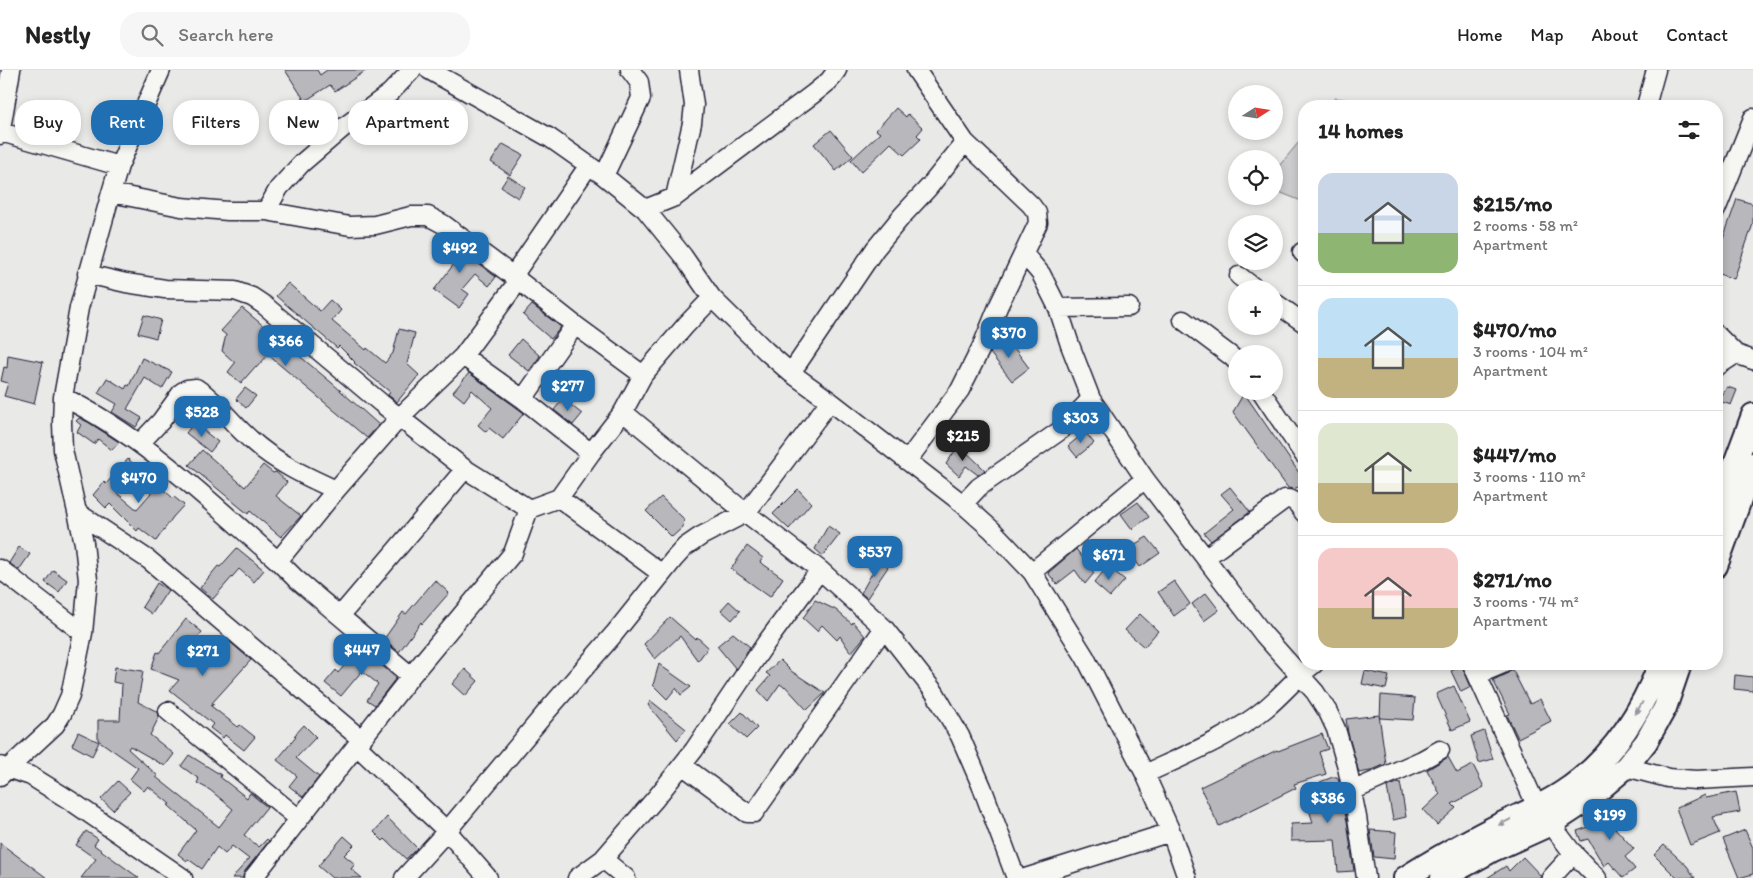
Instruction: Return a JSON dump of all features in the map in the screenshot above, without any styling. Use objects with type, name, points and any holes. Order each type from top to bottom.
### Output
[{"type":"main road","points":[[1723,495],[1753,415]]},
{"type":"main road","points":[[1723,547],[1753,464]]},
{"type":"main road","points":[[1405,878],[1447,852],[1563,792],[1601,760],[1616,743],[1643,703],[1657,670]]},
{"type":"main road","points":[[1442,878],[1491,851],[1551,824],[1586,801],[1626,767],[1646,742],[1661,714],[1678,670]]},
{"type":"street","points":[[11,70],[0,133],[119,166]]},
{"type":"street","points":[[3,770],[46,735],[62,714],[70,696],[83,633],[88,571],[78,513],[63,450],[63,397],[87,274],[119,166],[161,70]]},
{"type":"street","points":[[266,211],[279,188],[302,163],[390,93],[412,70]]},
{"type":"street","points":[[430,70],[550,138],[604,176],[645,209],[683,256],[712,298],[791,373],[963,504],[992,530],[1032,572],[1085,657],[1145,774],[1187,878]]},
{"type":"street","points":[[604,176],[642,98],[639,82],[630,70]]},
{"type":"street","points":[[676,197],[692,124],[694,105],[689,70]]},
{"type":"street","points":[[645,209],[676,197],[813,94],[829,81],[837,70]]},
{"type":"street","points":[[907,461],[960,390],[1038,224],[1037,213],[1031,205],[965,142],[916,70]]},
{"type":"street","points":[[1648,100],[1656,70]]},
{"type":"street","points":[[1723,193],[1753,118]]},
{"type":"street","points":[[791,373],[875,249],[965,142]]},
{"type":"street","points":[[278,561],[336,490],[400,417],[463,356],[589,165]]},
{"type":"street","points":[[111,193],[181,207],[228,211],[266,211],[350,226],[375,225],[411,216],[428,216],[443,224],[643,375]]},
{"type":"street","points":[[1024,254],[1041,274],[1058,308],[1091,399],[1145,479],[1264,635],[1315,692],[1328,712],[1336,729],[1352,791],[1366,878]]},
{"type":"street","points":[[87,274],[126,283],[165,288],[223,290],[243,293],[264,305],[464,469],[529,509]]},
{"type":"street","points":[[1239,276],[1244,280]]},
{"type":"street","points":[[253,878],[410,676],[513,553],[529,509],[559,498],[623,412],[643,375],[712,298]]},
{"type":"street","points":[[1058,308],[1129,307]]},
{"type":"street","points":[[1283,308],[1298,319]]},
{"type":"street","points":[[1183,320],[1228,354]]},
{"type":"street","points":[[523,399],[575,325]]},
{"type":"street","points":[[1723,341],[1736,354],[1753,360]]},
{"type":"street","points":[[1723,362],[1736,354]]},
{"type":"street","points":[[463,356],[523,399],[591,453]]},
{"type":"street","points":[[140,442],[161,421],[182,392],[190,388],[196,388],[214,403],[250,440],[269,454],[296,472],[336,490]]},
{"type":"street","points":[[63,397],[100,416],[140,442],[278,561],[294,578],[410,676]]},
{"type":"street","points":[[963,504],[979,487],[1061,430],[1091,399]]},
{"type":"street","points":[[1267,400],[1298,446]]},
{"type":"street","points":[[404,878],[447,831],[680,553],[693,541],[726,522],[746,514],[830,401]]},
{"type":"street","points":[[623,412],[746,514],[820,570],[884,628],[935,693],[960,736],[982,787],[1016,878]]},
{"type":"street","points":[[340,616],[464,469]]},
{"type":"street","points":[[1032,572],[1145,479]]},
{"type":"street","points":[[559,498],[662,574]]},
{"type":"street","points":[[1205,558],[1285,499],[1290,498],[1298,505]]},
{"type":"street","points":[[78,513],[148,560],[359,743],[447,831],[482,876]]},
{"type":"street","points":[[0,569],[83,633]]},
{"type":"street","points":[[576,878],[603,859],[656,798],[694,750],[766,643],[820,570]]},
{"type":"street","points":[[682,765],[747,813],[754,813],[884,628]]},
{"type":"street","points":[[1145,774],[1197,750],[1249,720],[1267,708],[1305,670]]},
{"type":"street","points":[[1474,670],[1537,807]]},
{"type":"street","points":[[168,711],[299,819]]},
{"type":"street","points":[[1352,791],[1440,750]]},
{"type":"street","points":[[1626,767],[1668,778],[1696,780],[1753,777]]},
{"type":"street","points":[[3,770],[31,776],[183,878]]},
{"type":"street","points":[[1551,824],[1597,878]]},
{"type":"street","points":[[1025,878],[1170,832]]},
{"type":"street","points":[[1551,878],[1574,853]]},
{"type":"street","points":[[603,859],[626,878]]},
{"type":"shaded area","points":[[1335,98],[1350,100],[1333,100]]},
{"type":"shaded area","points":[[1298,143],[1298,200],[1283,194],[1283,161]]},
{"type":"building","points":[[285,70],[317,70],[320,75],[327,70],[367,70],[335,91],[330,85],[304,100]]},
{"type":"building","points":[[896,108],[906,117],[908,114],[923,128],[917,135],[921,139],[904,155],[891,143],[861,172],[851,160],[880,133],[876,130]]},
{"type":"building","points":[[831,130],[853,156],[836,171],[814,144]]},
{"type":"building","points":[[503,144],[523,155],[510,175],[491,162]]},
{"type":"building","points":[[508,176],[525,187],[518,198],[501,187]]},
{"type":"building","points":[[1737,199],[1753,204],[1753,224],[1734,279],[1723,275],[1723,239]]},
{"type":"building","points":[[446,239],[496,277],[489,286],[475,274],[462,289],[469,294],[459,308],[434,290],[454,264],[437,252]]},
{"type":"building","points":[[288,283],[320,311],[330,300],[341,310],[332,321],[366,350],[367,348],[385,363],[393,353],[399,329],[415,333],[407,364],[419,375],[397,402],[388,395],[390,392],[354,363],[339,346],[337,348],[276,296]]},
{"type":"building","points":[[532,305],[561,327],[551,339],[523,315]]},
{"type":"building","points":[[242,308],[379,425],[367,438],[268,355],[241,383],[228,372],[235,363],[222,351],[226,335],[221,331]]},
{"type":"building","points":[[144,315],[161,320],[156,338],[138,333]]},
{"type":"building","points":[[521,339],[540,356],[529,371],[508,355]]},
{"type":"building","points":[[1012,339],[1012,345],[1029,368],[1012,381],[990,353],[993,346]]},
{"type":"building","points":[[8,355],[43,362],[34,404],[4,396],[8,383],[1,381],[4,367],[7,368]]},
{"type":"building","points":[[142,358],[172,372],[162,389],[145,378],[127,409],[142,418],[136,427],[112,412],[117,404],[98,393],[107,378],[125,389],[127,385],[129,386]]},
{"type":"building","points":[[469,373],[524,413],[503,439],[489,428],[486,432],[478,425],[492,408],[472,390],[464,401],[453,392]]},
{"type":"building","points":[[1727,387],[1737,390],[1731,405],[1723,402],[1723,394]]},
{"type":"building","points":[[245,388],[256,396],[246,408],[236,399]]},
{"type":"building","points":[[563,399],[582,414],[573,425],[554,410]]},
{"type":"building","points":[[189,400],[197,401],[186,414],[182,411]]},
{"type":"building","points":[[1240,400],[1249,400],[1298,471],[1298,487],[1288,488],[1233,412]]},
{"type":"building","points":[[79,418],[119,442],[112,450],[98,439],[94,444],[77,432],[81,425],[76,421]]},
{"type":"building","points":[[194,423],[218,442],[210,452],[186,433]]},
{"type":"building","points":[[1085,432],[1094,443],[1077,457],[1068,446]]},
{"type":"building","points":[[959,445],[985,470],[978,475],[966,466],[959,476],[946,464]]},
{"type":"building","points":[[202,450],[245,487],[263,465],[273,473],[276,472],[287,482],[276,496],[301,516],[281,537],[250,511],[248,514],[189,465]]},
{"type":"building","points":[[128,459],[139,469],[117,493],[135,508],[137,509],[158,485],[184,505],[156,541],[139,528],[137,531],[110,504],[106,508],[93,495],[104,482],[106,484]]},
{"type":"building","points":[[1230,487],[1250,512],[1211,541],[1204,533],[1234,509],[1221,494]]},
{"type":"building","points":[[798,489],[811,503],[789,529],[773,514]]},
{"type":"building","points":[[661,497],[684,519],[683,527],[672,537],[646,511]]},
{"type":"building","points":[[1138,502],[1149,517],[1132,529],[1121,514]]},
{"type":"building","points":[[828,526],[840,534],[823,556],[815,549]]},
{"type":"building","points":[[1147,537],[1160,553],[1140,567],[1127,549]]},
{"type":"building","points":[[747,546],[763,558],[760,562],[783,578],[770,597],[731,569]]},
{"type":"building","points":[[19,547],[30,554],[19,570],[9,563]]},
{"type":"building","points":[[237,548],[264,570],[254,582],[239,569],[213,599],[200,588],[218,566],[220,567]]},
{"type":"building","points":[[1076,549],[1094,573],[1085,584],[1075,570],[1057,584],[1048,573]]},
{"type":"building","points":[[881,557],[888,567],[867,598],[861,593]]},
{"type":"building","points":[[1108,566],[1125,580],[1110,597],[1094,583]]},
{"type":"building","points":[[53,570],[67,580],[59,592],[45,582]]},
{"type":"building","points":[[435,580],[449,593],[422,624],[421,622],[399,652],[384,639],[403,612],[406,614]]},
{"type":"building","points":[[1174,581],[1190,604],[1174,616],[1158,592]]},
{"type":"building","points":[[157,583],[168,590],[152,614],[142,607]]},
{"type":"building","points":[[1206,593],[1219,610],[1204,621],[1192,604]]},
{"type":"building","points":[[815,600],[836,610],[852,624],[853,622],[865,636],[851,653],[840,636],[837,640],[822,625],[817,631],[803,618]]},
{"type":"building","points":[[729,601],[740,611],[732,620],[721,610]]},
{"type":"building","points":[[1140,614],[1158,631],[1144,647],[1125,630]]},
{"type":"building","points":[[670,617],[695,639],[697,637],[708,647],[698,661],[680,636],[655,659],[644,644]]},
{"type":"building","points":[[186,619],[202,632],[197,638],[218,655],[230,642],[251,660],[211,706],[238,727],[240,725],[255,737],[244,750],[225,735],[223,738],[210,728],[213,724],[170,690],[179,680],[151,669],[157,652],[159,653]]},
{"type":"building","points":[[733,633],[750,647],[736,669],[717,646]]},
{"type":"building","points":[[359,649],[370,658],[371,656],[396,678],[375,705],[367,700],[378,684],[362,671],[341,696],[325,683],[336,670],[338,673]]},
{"type":"building","points":[[780,660],[791,671],[825,693],[807,710],[785,686],[780,684],[768,701],[758,690],[770,676],[766,673]]},
{"type":"building","points":[[659,664],[691,687],[681,695],[676,688],[667,699],[653,685]]},
{"type":"building","points":[[115,667],[143,671],[138,702],[158,712],[159,717],[150,735],[174,754],[165,766],[130,746],[128,749],[158,776],[156,777],[219,827],[233,809],[210,790],[197,783],[199,779],[181,766],[189,755],[221,775],[220,777],[247,798],[250,793],[267,807],[244,835],[259,847],[267,839],[269,841],[245,871],[243,878],[232,878],[249,859],[232,846],[225,854],[217,847],[202,869],[178,854],[196,830],[168,805],[170,804],[148,786],[144,791],[130,779],[138,768],[98,740],[98,720],[120,720],[122,684],[113,682]]},
{"type":"building","points":[[465,669],[478,681],[465,696],[452,684]]},
{"type":"building","points":[[1464,670],[1471,687],[1461,692],[1451,671]]},
{"type":"building","points":[[1513,670],[1530,704],[1540,699],[1551,721],[1518,738],[1507,715],[1510,714],[1493,680]]},
{"type":"building","points":[[1365,671],[1389,676],[1386,689],[1362,684]]},
{"type":"building","points":[[1735,675],[1753,677],[1753,691],[1734,689]]},
{"type":"building","points":[[1454,686],[1470,722],[1452,730],[1436,694]]},
{"type":"building","points":[[1381,695],[1415,698],[1413,720],[1380,718]]},
{"type":"building","points":[[651,701],[686,729],[677,740],[648,705]]},
{"type":"building","points":[[742,712],[757,728],[746,739],[730,724]]},
{"type":"building","points":[[1379,715],[1386,764],[1370,771],[1359,773],[1346,719]]},
{"type":"building","points":[[304,725],[316,737],[296,758],[319,777],[303,797],[289,786],[297,776],[277,760]]},
{"type":"building","points":[[1484,731],[1493,759],[1479,763],[1471,736]]},
{"type":"building","points":[[78,732],[99,742],[92,756],[72,745]]},
{"type":"building","points":[[1322,734],[1328,749],[1319,752],[1326,774],[1294,784],[1296,788],[1219,826],[1200,787],[1277,750]]},
{"type":"building","points":[[1448,757],[1457,773],[1473,765],[1484,787],[1452,804],[1456,808],[1437,825],[1423,810],[1440,794],[1427,770]]},
{"type":"building","points":[[1337,777],[1340,784],[1338,788],[1347,821],[1354,871],[1338,872],[1335,840],[1291,841],[1291,824],[1313,823],[1307,802],[1325,797],[1320,782]]},
{"type":"building","points":[[118,781],[130,792],[113,810],[101,799]]},
{"type":"building","points":[[1400,782],[1406,817],[1393,820],[1387,787]]},
{"type":"building","points":[[1736,792],[1740,812],[1713,817],[1720,833],[1690,845],[1676,808],[1705,795],[1706,798]]},
{"type":"building","points":[[1617,806],[1625,822],[1615,828],[1634,849],[1625,857],[1635,869],[1623,878],[1609,862],[1604,866],[1588,839],[1581,841],[1577,831],[1597,824],[1594,818]]},
{"type":"building","points":[[387,817],[417,848],[406,859],[385,839],[383,841],[374,832]]},
{"type":"building","points":[[1370,830],[1396,832],[1394,859],[1374,857]]},
{"type":"building","points":[[1745,830],[1753,848],[1753,874],[1739,878],[1723,839]]},
{"type":"building","points":[[86,831],[98,839],[94,845],[139,878],[81,878],[96,859],[76,845]]},
{"type":"building","points":[[344,836],[354,845],[344,855],[355,864],[351,869],[362,878],[332,878],[318,866]]},
{"type":"building","points":[[0,843],[47,878],[0,878]]},
{"type":"building","points":[[1664,845],[1687,866],[1695,878],[1677,878],[1654,855]]},
{"type":"building","points":[[1523,857],[1541,878],[1487,878],[1506,866],[1509,871]]}]
